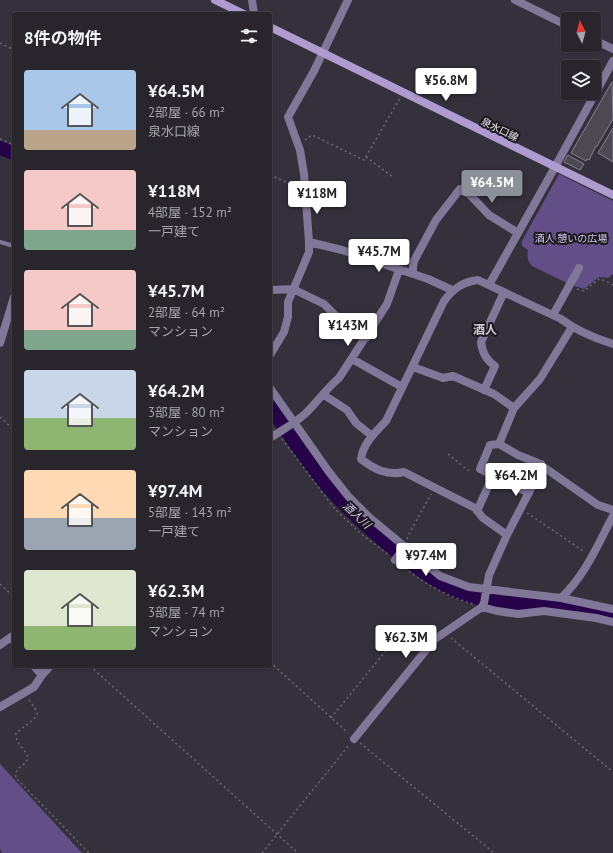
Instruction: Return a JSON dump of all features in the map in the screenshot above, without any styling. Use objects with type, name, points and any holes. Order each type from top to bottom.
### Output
[{"type":"main road","points":[[215,0],[240,12]]},
{"type":"main road","name":"泉水口線","points":[[272,28],[613,195]]},
{"type":"street","points":[[252,0],[254,12]]},
{"type":"street","points":[[272,352],[284,332],[288,317],[288,302],[309,252],[304,174],[298,144],[288,117],[314,71],[348,0]]},
{"type":"street","points":[[515,0],[561,23]]},
{"type":"street","points":[[601,43],[613,49]]},
{"type":"street","points":[[489,285],[613,61]]},
{"type":"street","points":[[413,274],[414,261],[436,220],[460,189],[469,194],[489,215],[518,233]]},
{"type":"street","points":[[309,242],[342,250],[413,274],[452,290]]},
{"type":"street","points":[[553,315],[578,268]]},
{"type":"street","points":[[272,437],[305,414],[324,395],[330,386],[340,378],[387,304],[399,270]]},
{"type":"street","points":[[507,535],[483,518],[475,508],[435,487],[404,472],[396,474],[386,473],[372,467],[361,459],[362,452],[372,436],[386,421],[444,301],[452,290],[467,281],[478,280],[553,315],[572,327],[599,340],[613,344]]},
{"type":"street","points":[[272,290],[293,289],[324,304],[339,319],[367,337]]},
{"type":"street","points":[[484,390],[495,366],[482,351],[482,342],[504,292]]},
{"type":"street","points":[[0,343],[12,304]]},
{"type":"street","points":[[499,444],[514,408],[540,379],[572,327]]},
{"type":"street","points":[[352,359],[402,388]]},
{"type":"street","points":[[413,366],[442,378],[453,376],[494,394],[514,408]]},
{"type":"street","points":[[272,391],[329,472],[348,496],[369,517],[440,576],[469,587],[562,598],[613,609]]},
{"type":"street","points":[[324,395],[347,410],[356,423],[372,436]]},
{"type":"street","points":[[529,493],[480,469],[490,445],[499,444],[518,455],[541,464],[598,505],[613,510]]},
{"type":"street","points":[[354,738],[435,639],[482,607],[489,575],[507,535],[539,473],[541,464]]},
{"type":"street","points":[[477,511],[492,476]]},
{"type":"street","points":[[562,598],[572,588],[613,516]]},
{"type":"street","points":[[395,560],[405,546]]},
{"type":"street","points":[[482,607],[518,614],[544,611],[596,618],[613,622]]},
{"type":"street","points":[[0,645],[11,637],[12,638]]},
{"type":"street","points":[[36,668],[42,675]]},
{"type":"street","points":[[0,707],[34,687],[48,668]]},
{"type":"lane","points":[[0,242],[12,245]]},
{"type":"path","points":[[0,43],[12,49]]},
{"type":"path","points":[[298,144],[312,135],[364,160],[404,93]]},
{"type":"path","points":[[0,139],[12,143]]},
{"type":"path","points":[[366,157],[393,178]]},
{"type":"path","points":[[272,176],[304,189]]},
{"type":"path","points":[[569,286],[584,292],[599,279],[613,285]]},
{"type":"path","points":[[0,417],[12,428]]},
{"type":"path","points":[[278,433],[334,508],[362,534],[422,581],[459,600],[482,607]]},
{"type":"path","points":[[448,454],[469,471],[480,469]]},
{"type":"path","points":[[405,546],[409,534],[435,487]]},
{"type":"path","points":[[521,509],[591,556]]},
{"type":"path","points":[[0,584],[12,595]]},
{"type":"path","points":[[444,633],[613,772]]},
{"type":"path","points":[[331,718],[393,642]]},
{"type":"path","points":[[272,664],[354,738],[494,853]]},
{"type":"path","points":[[92,668],[298,853]]},
{"type":"path","points":[[25,693],[35,708],[37,714],[34,719],[16,733],[16,740],[28,755],[25,763],[17,769],[16,778],[89,853]]},
{"type":"path","points":[[262,853],[354,738]]},
{"type":"green space","name":"酒人 憩いの広場","points":[[559,174],[613,201],[613,274],[608,278],[599,277],[584,289],[569,284],[532,266],[528,258],[528,250],[522,246],[522,241]]},
{"type":"green space","points":[[0,764],[82,853],[2,853],[0,849]]},
{"type":"building","points":[[612,82],[613,119],[589,160],[587,159],[586,161],[571,153]]},
{"type":"building","points":[[613,128],[613,162],[598,153]]},
{"type":"building","points":[[568,155],[584,164],[580,170],[564,162]]},
{"type":"waterway","name":"酒人川","points":[[0,148],[12,152]]},
{"type":"waterway","name":"酒人川","points":[[272,409],[310,464],[343,503],[363,523],[395,550],[448,588],[490,601],[583,610],[613,615]]},
{"type":"district","name":"酒人","points":[[485,330]]}]
